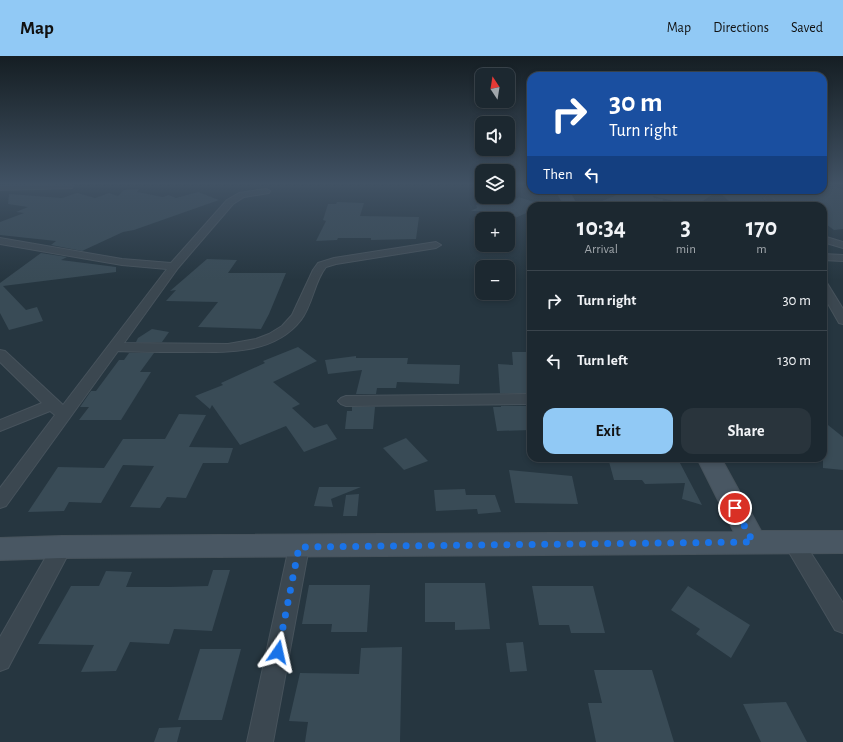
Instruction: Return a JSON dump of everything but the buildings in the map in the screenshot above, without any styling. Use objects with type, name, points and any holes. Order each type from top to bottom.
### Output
[{"type":"street","points":[[0,501],[58,410],[113,347],[174,266],[218,216]]},
{"type":"street","points":[[827,239],[843,245]]},
{"type":"street","points":[[0,241],[122,262],[174,266]]},
{"type":"street","points":[[113,347],[224,348],[249,345],[263,341],[280,334],[298,316],[318,270],[322,265],[334,261],[436,245]]},
{"type":"street","points":[[827,257],[843,258]]},
{"type":"street","points":[[827,292],[843,320]]},
{"type":"street","points":[[0,354],[58,410]]},
{"type":"street","points":[[346,401],[527,399]]},
{"type":"street","points":[[0,426],[58,410]]},
{"type":"street","points":[[711,462],[753,542]]},
{"type":"street","points":[[793,542],[843,623]]},
{"type":"street","points":[[0,549],[62,547],[299,547],[843,542]]},
{"type":"street","points":[[0,660],[62,547]]},
{"type":"street","points":[[260,742],[299,547]]},
{"type":"route","points":[[278,652],[299,547],[753,542],[735,508]]}]
